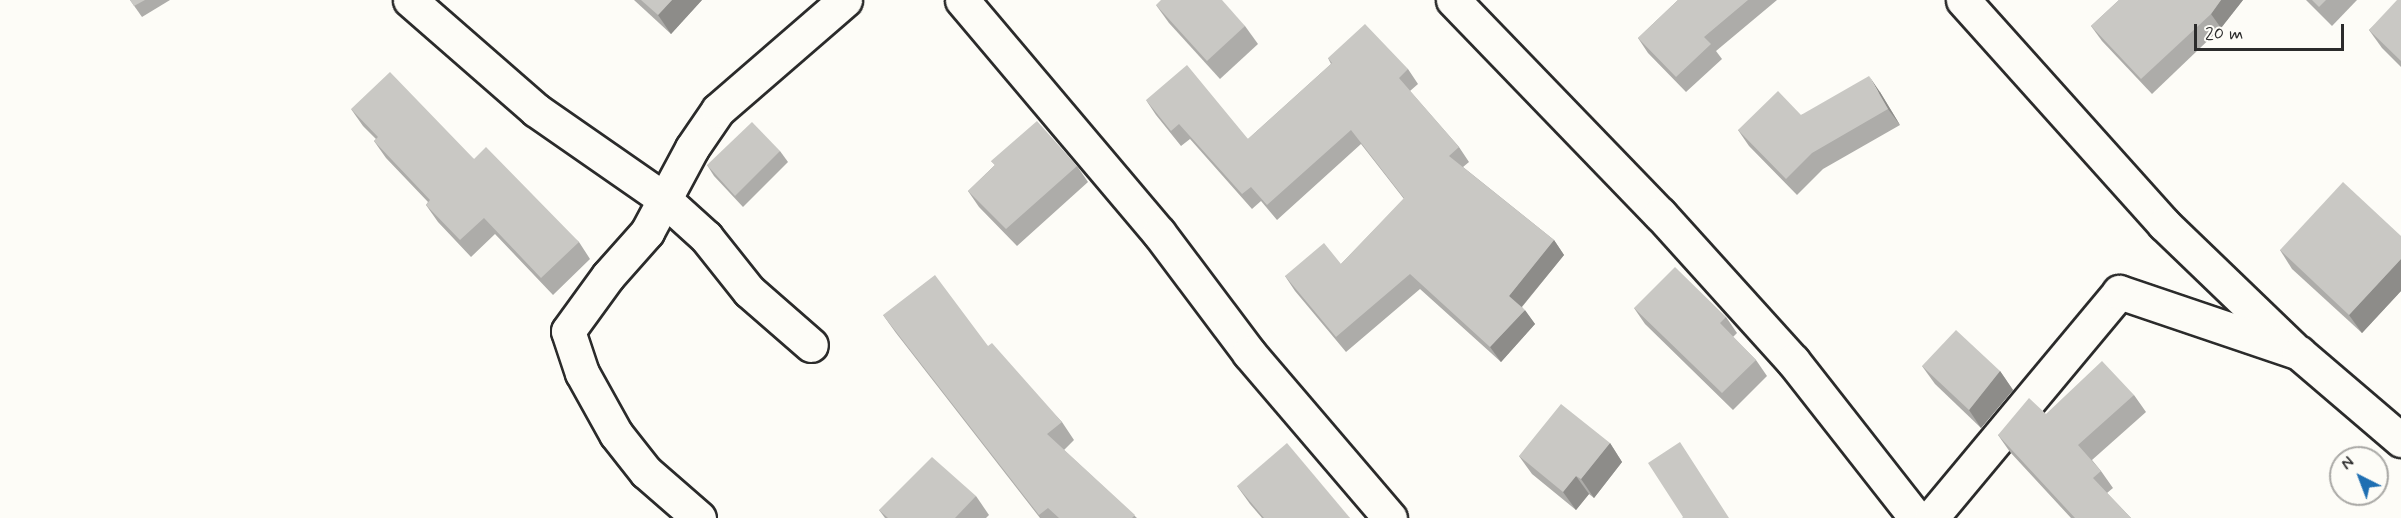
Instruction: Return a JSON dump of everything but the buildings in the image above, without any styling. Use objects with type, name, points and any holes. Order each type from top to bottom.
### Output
[{"type":"street","points":[[410,0],[536,110],[664,200],[706,237],[749,291],[812,345]]},
{"type":"street","points":[[699,518],[646,472],[616,434],[582,374],[568,331],[647,232],[718,110],[844,0]]},
{"type":"street","points":[[962,0],[1159,233],[1249,353],[1390,518]]},
{"type":"street","points":[[1453,0],[1660,214],[1794,361],[1916,518]]},
{"type":"street","points":[[1963,0],[2164,224],[2299,353],[2401,440]]},
{"type":"street","points":[[1931,518],[2119,292],[2299,353]]}]
